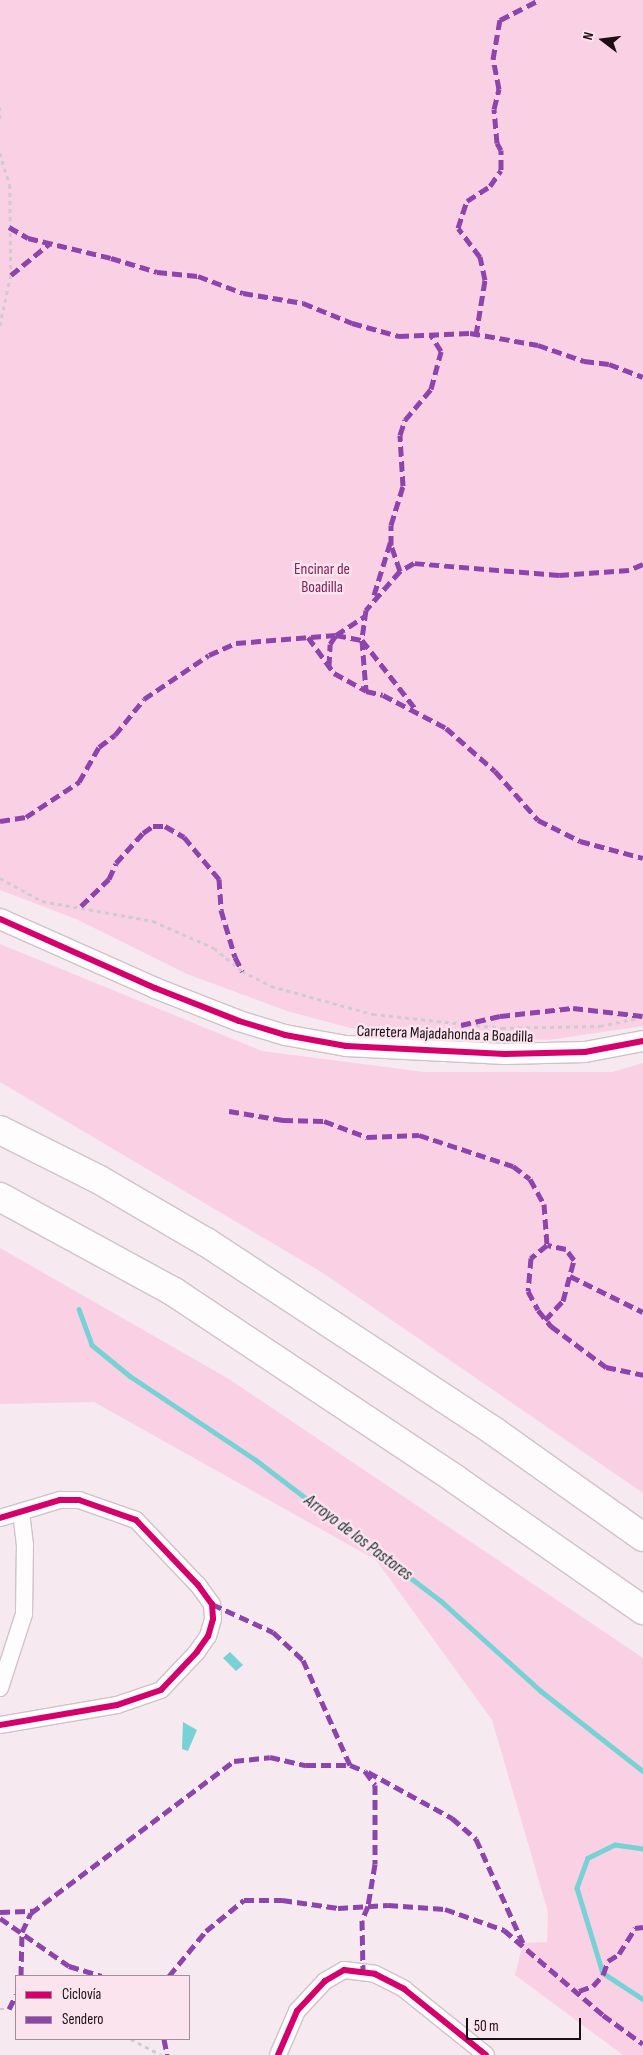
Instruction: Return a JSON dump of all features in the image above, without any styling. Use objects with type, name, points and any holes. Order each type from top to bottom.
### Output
[{"type":"highway","points":[[0,1130],[98,1178],[206,1242],[495,1432],[643,1536]]},
{"type":"highway","points":[[0,1197],[174,1292],[455,1479],[643,1610]]},
{"type":"street","name":"Carretera Majadahonda a Boadilla","points":[[0,918],[155,988],[238,1021],[285,1034],[346,1046],[505,1054],[584,1052],[643,1041]]},
{"type":"street","points":[[0,1518],[60,1500],[79,1500],[136,1520],[198,1585],[212,1604],[213,1620],[208,1636],[161,1690],[117,1705],[0,1725]]},
{"type":"street","points":[[0,1688],[24,1614],[25,1545],[21,1513]]},
{"type":"street","points":[[278,2055],[297,2011],[325,1981],[344,1970],[375,1974],[404,1990],[486,2055]]},
{"type":"path","points":[[0,107],[0,123]]},
{"type":"path","points":[[0,153],[10,185],[11,275],[0,326]]},
{"type":"path","points":[[0,878],[42,901],[153,920],[214,948],[242,971],[271,986],[373,1014],[502,1028],[600,1026],[643,1017]]},
{"type":"path","points":[[0,2009],[15,2009]]},
{"type":"path","points":[[133,2040],[161,2055]]},
{"type":"green space","name":"Encinar de Boadilla","points":[[0,0],[643,0],[643,1026],[549,1040],[442,1037],[350,1028],[287,1011],[187,974],[76,919],[0,890]]},
{"type":"green space","points":[[0,944],[262,1051],[424,1072],[612,1072],[643,1063],[643,1493],[323,1273],[0,1082]]},
{"type":"green space","points":[[0,1248],[229,1379],[643,1658],[643,2055],[623,2055],[515,1975],[523,1943],[547,1942],[548,1912],[492,1720],[376,1560],[94,1402],[0,1404]]},
{"type":"water","points":[[230,1652],[243,1665],[236,1671],[223,1658]]},
{"type":"water","points":[[183,1722],[197,1730],[188,1751],[182,1749]]},
{"type":"waterway","name":"Arroyo de los Pastores","points":[[79,1309],[92,1345],[130,1376],[256,1460],[441,1601],[541,1691],[643,1771]]},
{"type":"waterway","name":"Arroyo de los Pastores","points":[[643,1849],[615,1845],[588,1858],[577,1888],[603,1973],[643,1999]]},
{"type":"marked path","points":[[476,335],[485,280],[480,257],[458,228],[467,201],[490,186],[501,170],[501,150],[497,143],[494,109],[499,89],[493,59],[500,20],[539,0]]},
{"type":"marked path","points":[[9,227],[28,238],[111,258],[157,272],[198,276],[243,293],[303,303],[352,323],[399,336],[470,333],[538,345],[584,361],[609,364],[643,377]]},
{"type":"marked path","points":[[11,275],[49,244]]},
{"type":"marked path","points":[[400,571],[391,545],[391,525],[403,486],[400,435],[405,420],[431,389],[441,351],[431,335]]},
{"type":"marked path","points":[[374,595],[391,540]]},
{"type":"marked path","points":[[643,564],[629,570],[559,575],[414,563],[400,571],[366,610],[362,640],[366,691],[383,695],[446,728],[495,771],[538,820],[580,841],[643,858]]},
{"type":"marked path","points":[[0,821],[26,817],[79,782],[99,747],[115,735],[144,699],[209,655],[236,643],[336,635],[365,616]]},
{"type":"marked path","points":[[329,666],[330,644],[336,635],[362,640],[417,711]]},
{"type":"marked path","points":[[308,637],[334,673],[366,691]]},
{"type":"marked path","points":[[81,906],[109,879],[116,863],[143,833],[153,826],[165,826],[184,837],[219,879],[221,910],[235,957],[242,971]]},
{"type":"marked path","points":[[461,1025],[500,1016],[573,1008],[643,1016]]},
{"type":"marked path","points":[[229,1111],[283,1120],[324,1121],[367,1137],[419,1135],[513,1166],[530,1179],[544,1204],[547,1245]]},
{"type":"marked path","points":[[545,1320],[563,1301],[574,1260],[566,1249],[547,1245],[531,1258],[528,1291],[538,1310],[551,1326],[606,1367],[643,1375]]},
{"type":"marked path","points":[[570,1276],[643,1312]]},
{"type":"marked path","points":[[212,1604],[273,1632],[303,1660],[350,1765],[365,1771],[375,1785],[375,1864],[368,1906],[362,1920],[363,1972]]},
{"type":"marked path","points":[[21,1975],[22,1932],[31,1913],[234,1761],[270,1757],[306,1765],[350,1765]]},
{"type":"marked path","points":[[368,1772],[452,1818],[476,1839],[523,1943]]},
{"type":"marked path","points":[[170,1975],[206,1931],[244,1900],[282,1900],[338,1908],[388,1905],[445,1909],[504,1930],[603,2015],[643,2044]]},
{"type":"marked path","points":[[0,1912],[34,1911]]},
{"type":"marked path","points":[[0,1918],[69,1966],[98,1975]]},
{"type":"marked path","points":[[579,1991],[593,1986],[603,1975],[608,1961],[619,1954],[635,1928],[643,1927]]},
{"type":"marked path","points":[[9,2009],[15,1997]]},
{"type":"marked path","points":[[164,2040],[167,2055]]},
{"type":"cycle path","points":[[0,919],[155,988],[239,1021],[285,1035],[346,1046],[505,1054],[585,1052],[643,1041]]},
{"type":"cycle path","points":[[0,1518],[60,1500],[79,1500],[136,1520],[198,1585],[212,1604],[213,1619],[208,1636],[197,1652],[161,1690],[117,1705],[0,1725]]},
{"type":"cycle path","points":[[278,2055],[297,2011],[325,1981],[344,1970],[375,1974],[404,1989],[486,2055]]}]
